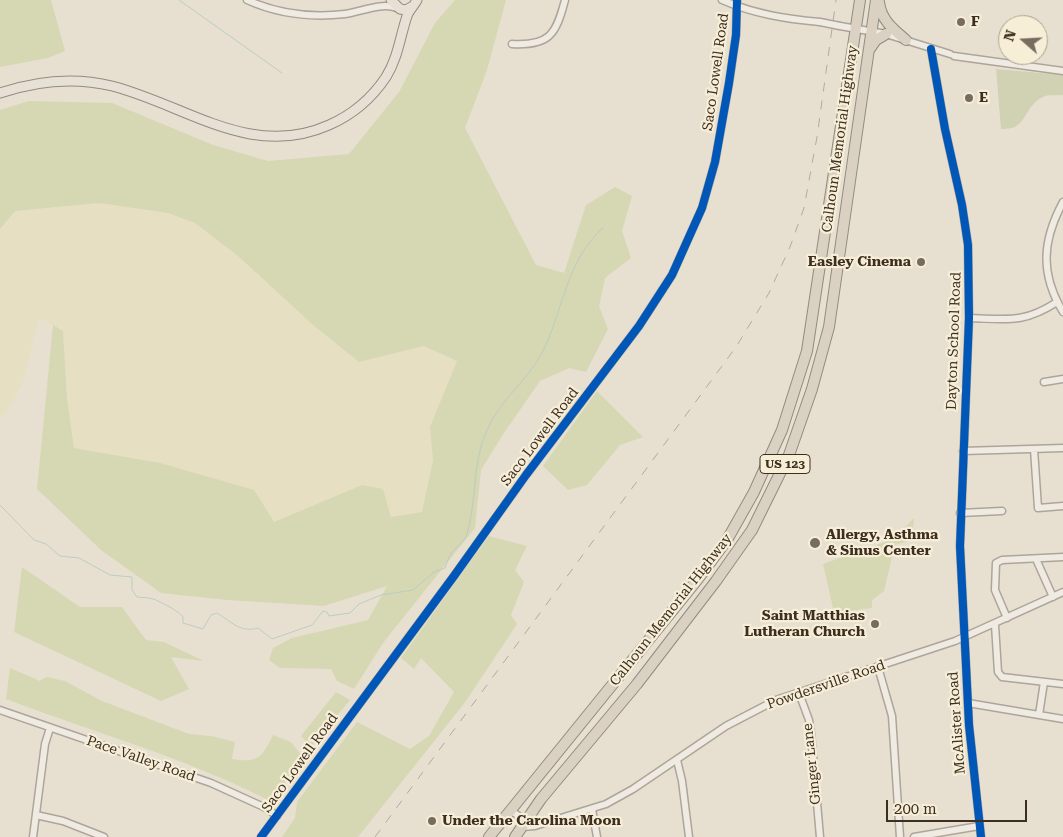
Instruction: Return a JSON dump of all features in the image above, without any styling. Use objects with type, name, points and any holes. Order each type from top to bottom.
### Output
[{"type":"highway","name":"Calhoun Memorial Highway","points":[[489,837],[681,600],[736,525],[782,430],[807,351],[812,324],[860,0]]},
{"type":"highway","name":"Calhoun Memorial Highway","points":[[515,837],[545,795],[694,611],[752,530],[774,488],[797,435],[824,351],[829,327],[877,0]]},
{"type":"highway","points":[[877,0],[880,12],[888,25],[906,40]]},
{"type":"highway","points":[[869,51],[876,40],[886,34]]},
{"type":"highway","points":[[812,324],[829,327]]},
{"type":"highway","points":[[782,430],[797,435]]},
{"type":"highway","points":[[681,600],[694,611]]},
{"type":"highway","points":[[572,735],[586,745]]},
{"type":"highway","points":[[562,746],[556,762],[563,773]]},
{"type":"highway","points":[[541,772],[549,781],[545,795]]},
{"type":"main road","points":[[391,0],[399,9],[403,19],[403,34]]},
{"type":"main road","points":[[399,9],[409,9],[415,3]]},
{"type":"main road","points":[[0,93],[28,85],[71,81],[90,82],[136,94],[245,134],[291,137],[314,132],[341,120],[360,107],[385,78],[394,63],[407,16],[415,3]]},
{"type":"street","points":[[247,0],[262,7],[306,16],[347,14],[376,7],[392,6],[399,9]]},
{"type":"street","points":[[376,7],[386,0]]},
{"type":"street","points":[[512,44],[536,44],[545,40],[555,28],[565,0]]},
{"type":"street","points":[[722,0],[739,2],[776,17],[820,22],[886,34],[952,55],[1063,71]]},
{"type":"street","name":"Saco Lowell Road","points":[[261,837],[526,474],[639,326],[672,275],[702,208],[715,162],[729,83],[739,2]]},
{"type":"street","name":"Dayton School Road","points":[[932,49],[965,226],[969,268],[969,318],[960,513],[960,546],[966,637]]},
{"type":"street","points":[[1062,205],[1047,244],[1045,257],[1049,284],[1063,312]]},
{"type":"street","points":[[969,318],[1030,317],[1057,302]]},
{"type":"street","points":[[1044,382],[1063,379]]},
{"type":"street","points":[[963,451],[1063,448]]},
{"type":"street","points":[[1034,449],[1038,508],[1063,506]]},
{"type":"street","points":[[960,513],[1002,511]]},
{"type":"street","points":[[1007,618],[995,590],[996,563],[1002,560],[1063,557]]},
{"type":"street","points":[[1036,559],[1052,597]]},
{"type":"street","name":"Powdersville Road","points":[[524,824],[535,826],[592,809],[633,789],[743,717],[776,700],[966,637],[1063,592]]},
{"type":"street","points":[[995,625],[998,672],[1002,677],[1063,684]]},
{"type":"street","name":"McAlister Road","points":[[966,637],[965,674],[981,837]]},
{"type":"street","points":[[878,667],[892,716],[900,837]]},
{"type":"street","points":[[1040,715],[1044,682]]},
{"type":"street","name":"Ginger Lane","points":[[798,693],[811,734],[820,837]]},
{"type":"street","points":[[968,703],[1063,719]]},
{"type":"street","name":"Pace Valley Road","points":[[0,710],[211,783],[266,808],[277,816]]},
{"type":"street","points":[[33,837],[45,744],[50,728]]},
{"type":"street","points":[[677,760],[682,781],[689,837]]},
{"type":"street","points":[[592,809],[597,837]]},
{"type":"street","points":[[510,810],[524,824]]},
{"type":"street","points":[[36,815],[63,821],[104,837]]},
{"type":"street","points":[[914,837],[979,826]]},
{"type":"shaded area","points":[[99,203],[168,213],[195,223],[238,256],[313,325],[359,362],[424,346],[457,361],[430,427],[433,460],[422,512],[391,517],[383,489],[362,485],[274,522],[160,463],[74,448],[67,398],[63,331],[39,318],[22,386],[0,420],[0,229],[15,211]]},
{"type":"green space","points":[[0,0],[51,0],[65,51],[48,58],[0,67]]},
{"type":"green space","points":[[455,0],[506,0],[487,70],[465,128],[536,265],[564,273],[586,205],[615,187],[632,196],[622,231],[631,258],[605,278],[599,306],[608,329],[586,372],[569,368],[540,381],[481,470],[475,528],[383,643],[354,689],[337,681],[331,669],[280,668],[269,660],[273,648],[292,638],[368,620],[387,586],[324,606],[227,600],[161,593],[101,550],[37,489],[53,325],[63,331],[67,398],[74,448],[160,463],[254,490],[274,522],[362,485],[383,489],[391,517],[422,512],[433,460],[430,427],[457,361],[424,346],[359,362],[313,325],[238,256],[195,223],[168,213],[99,203],[15,211],[0,229],[0,110],[29,101],[112,103],[213,145],[268,161],[349,154],[399,92],[435,23]]},
{"type":"green space","points":[[996,69],[1063,75],[1063,95],[1043,97],[1032,106],[1016,126],[1010,129],[1001,129]]},
{"type":"green space","points":[[597,391],[643,437],[620,445],[587,485],[568,490],[543,466]]},
{"type":"green space","points":[[914,518],[912,540],[895,545],[884,591],[872,600],[872,608],[841,612],[833,608],[823,564],[893,539]]},
{"type":"green space","points":[[489,536],[527,546],[515,570],[524,582],[511,615],[517,624],[466,701],[358,837],[282,837],[295,818],[297,802],[357,722],[410,749],[429,736],[454,692],[421,658],[414,669],[401,658]]},
{"type":"green space","points":[[22,567],[80,607],[122,607],[146,640],[164,642],[204,661],[171,657],[189,689],[161,701],[14,632]]},
{"type":"green space","points":[[10,668],[40,681],[46,677],[65,681],[102,701],[189,734],[211,736],[235,742],[232,759],[248,760],[258,757],[266,749],[273,735],[291,742],[302,756],[272,802],[240,786],[174,759],[6,699]]},
{"type":"green space","points":[[336,692],[350,700],[311,747],[301,736]]},
{"type":"waterway","points":[[179,0],[282,73]]},
{"type":"waterway","points":[[0,505],[34,540],[46,544],[60,556],[79,558],[110,575],[132,577],[132,590],[137,597],[151,598],[160,602],[181,615],[183,623],[203,629],[211,615],[217,613],[241,628],[258,628],[272,639],[312,625],[323,611],[327,612],[329,616],[350,613],[359,604],[381,595],[413,590],[434,572],[445,568],[451,554],[466,537],[479,455],[487,430],[499,409],[529,373],[542,353],[573,271],[581,255],[603,228]]},
{"type":"railway","points":[[375,837],[736,347],[769,293],[790,247],[804,208],[817,137],[836,0]]},
{"type":"cycle path","points":[[261,837],[454,576],[526,475],[639,326],[672,275],[702,208],[715,162],[736,35],[737,0]]},
{"type":"cycle path","points":[[931,49],[945,129],[962,205],[968,245],[969,318],[960,546],[969,725],[981,837]]},
{"type":"place","name":"F","points":[[961,22]]},
{"type":"place","name":"E","points":[[969,98]]},
{"type":"place","name":"Easley Cinema","points":[[921,262]]},
{"type":"place","name":"Allergy, Asthma & Sinus Center","points":[[815,543]]},
{"type":"place","name":"Saint Matthias Lutheran Church","points":[[875,624]]},
{"type":"place","name":"Under the Carolina Moon","points":[[432,821]]}]
